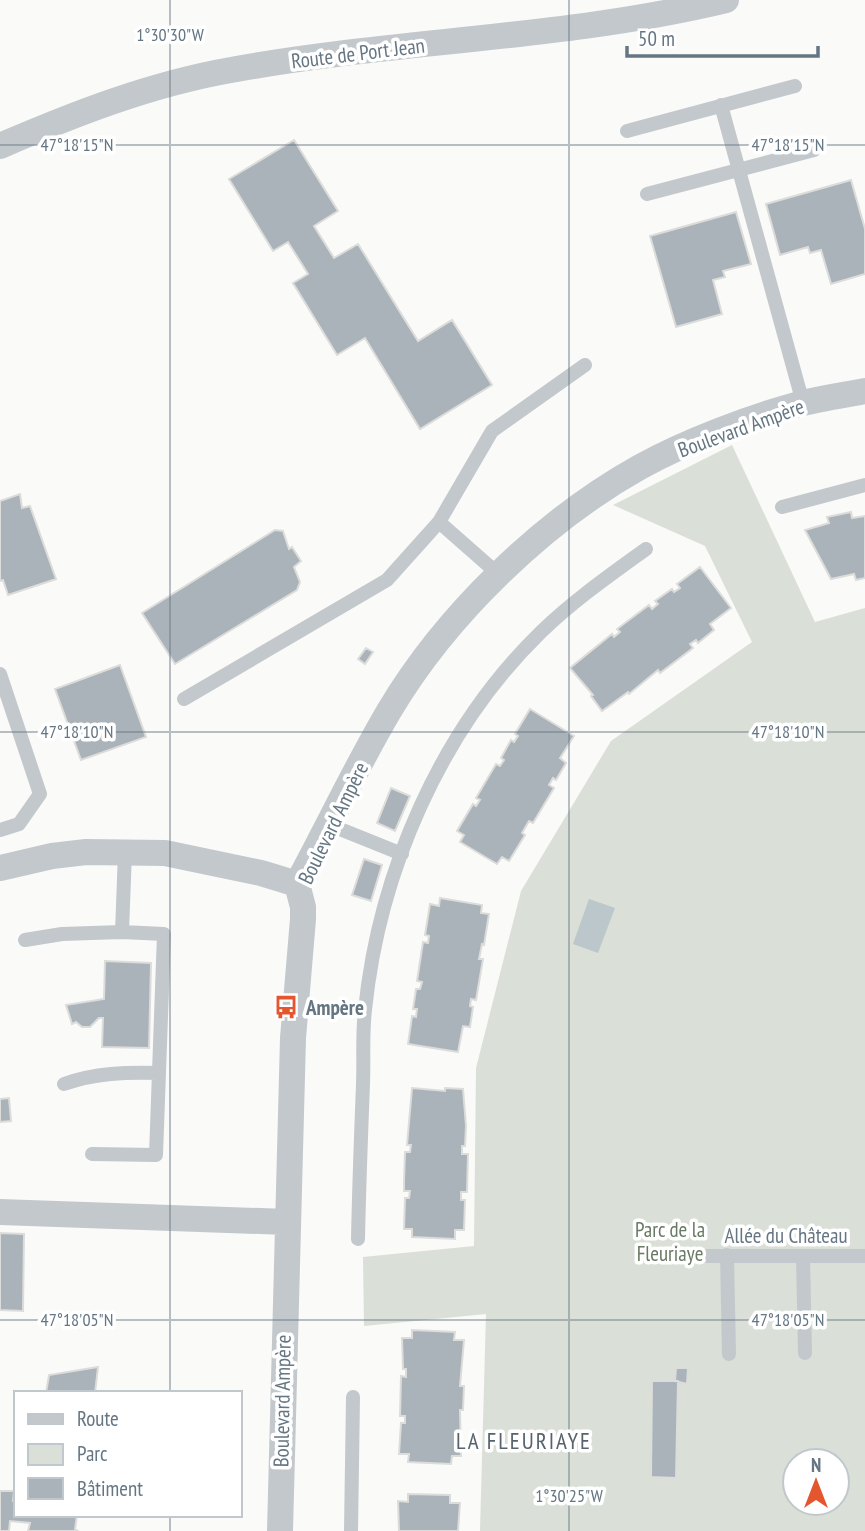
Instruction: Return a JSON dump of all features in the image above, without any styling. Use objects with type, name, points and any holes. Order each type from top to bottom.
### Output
[{"type":"street","name":"Route de Port Jean","points":[[0,146],[119,98],[230,70],[364,50],[588,26],[666,14],[726,0]]},
{"type":"street","name":"Boulevard Ampère","points":[[280,1531],[293,1038],[303,919],[297,884],[390,710],[438,641],[497,573],[575,510],[640,467],[712,435],[803,403],[865,391]]},
{"type":"street","points":[[2,860],[125,852],[165,853],[261,873],[297,884]]},
{"type":"street","points":[[0,1212],[287,1222]]},
{"type":"lane","points":[[627,131],[795,86]]},
{"type":"lane","points":[[722,105],[803,403]]},
{"type":"lane","points":[[647,194],[814,150]]},
{"type":"lane","points":[[184,699],[387,580],[439,522],[492,432],[585,365]]},
{"type":"lane","points":[[782,507],[865,485]]},
{"type":"lane","points":[[439,522],[497,573]]},
{"type":"lane","points":[[358,1238],[364,1011],[374,949],[402,854],[420,806],[461,733],[498,680],[541,632],[592,588],[646,550]]},
{"type":"lane","points":[[0,674],[40,794],[19,824],[0,830]]},
{"type":"lane","points":[[330,825],[402,854]]},
{"type":"lane","points":[[122,932],[125,852]]},
{"type":"lane","points":[[26,940],[62,934],[164,934],[156,1155],[92,1154]]},
{"type":"lane","points":[[64,1084],[83,1077],[159,1073]]},
{"type":"lane","points":[[727,1255],[729,1354]]},
{"type":"lane","name":"Allée du Château","points":[[706,1256],[865,1256]]},
{"type":"lane","points":[[803,1256],[805,1353]]},
{"type":"lane","points":[[351,1531],[354,1397]]},
{"type":"green space","name":"Parc de la Fleuriaye","points":[[732,445],[815,622],[865,608],[865,1531],[480,1531],[486,1314],[364,1326],[363,1257],[474,1246],[476,1068],[521,891],[611,741],[752,642],[705,546],[613,505]]},
{"type":"shaded area","points":[[589,899],[615,908],[598,953],[573,944]]},
{"type":"building","points":[[294,140],[338,211],[314,226],[334,258],[358,244],[418,341],[452,320],[492,385],[420,429],[365,338],[337,355],[293,283],[308,274],[288,242],[273,251],[229,179]]},
{"type":"building","points":[[851,180],[865,229],[865,274],[831,284],[821,250],[810,253],[808,247],[780,255],[766,204]]},
{"type":"building","points":[[736,212],[751,264],[723,271],[725,277],[713,280],[722,314],[676,327],[650,236]]},
{"type":"building","points":[[20,494],[22,508],[30,506],[56,579],[8,595],[3,580],[0,581],[0,501]]},
{"type":"building","points":[[851,512],[852,518],[865,516],[865,578],[856,580],[854,574],[831,579],[805,530],[829,523],[827,517]]},
{"type":"building","points":[[275,530],[283,531],[289,549],[292,547],[301,561],[294,567],[300,582],[297,590],[175,664],[142,613]]},
{"type":"building","points":[[700,567],[731,608],[710,624],[714,630],[698,643],[696,640],[690,644],[693,648],[602,711],[591,696],[593,695],[570,668],[612,634],[614,637],[620,632],[617,629],[649,605],[652,609],[658,604],[655,601],[672,589],[674,592],[680,588],[677,584]]},
{"type":"building","points":[[366,648],[373,652],[365,664],[358,659]]},
{"type":"building","points":[[120,665],[146,737],[81,760],[55,689]]},
{"type":"building","points":[[530,709],[574,736],[560,758],[566,763],[556,780],[553,778],[549,785],[554,788],[533,823],[529,821],[522,833],[525,835],[509,861],[502,857],[497,864],[460,842],[464,835],[457,831],[473,804],[476,806],[480,800],[476,798],[496,764],[500,766],[504,760],[501,758],[511,740],[514,742],[518,736],[515,734]]},
{"type":"building","points":[[391,788],[410,796],[395,831],[377,823]]},
{"type":"building","points":[[364,859],[382,865],[371,901],[352,895]]},
{"type":"building","points":[[440,898],[482,905],[481,913],[489,914],[479,959],[483,959],[476,1000],[471,999],[470,1006],[473,1007],[470,1027],[463,1026],[458,1052],[408,1044],[412,1016],[416,1017],[417,1009],[413,1009],[416,989],[420,989],[422,982],[417,981],[423,942],[428,943],[429,936],[425,935],[430,904],[439,906]]},
{"type":"building","points":[[105,961],[151,963],[149,1048],[102,1047],[103,1018],[99,1018],[90,1027],[82,1027],[76,1022],[72,1024],[66,1005],[104,999]]},
{"type":"building","points":[[412,1088],[445,1091],[445,1088],[463,1089],[466,1126],[462,1154],[468,1154],[467,1192],[461,1192],[461,1200],[465,1200],[464,1230],[455,1230],[455,1239],[412,1237],[412,1229],[404,1229],[405,1198],[409,1198],[410,1191],[404,1191],[404,1181],[405,1152],[410,1152],[411,1145],[407,1145]]},
{"type":"building","points":[[9,1098],[11,1121],[0,1122],[0,1099]]},
{"type":"building","points":[[0,1233],[24,1234],[23,1311],[0,1310]]},
{"type":"building","points":[[412,1330],[455,1332],[454,1340],[464,1340],[460,1386],[464,1386],[463,1410],[460,1410],[461,1456],[452,1456],[451,1464],[408,1462],[409,1454],[399,1454],[401,1423],[405,1423],[405,1416],[400,1416],[401,1376],[406,1377],[406,1369],[403,1369],[402,1338],[412,1338]]},
{"type":"building","points":[[98,1367],[95,1391],[46,1391],[49,1375]]},
{"type":"building","points":[[676,1368],[688,1368],[687,1384],[675,1381]]},
{"type":"building","points":[[652,1381],[678,1381],[676,1478],[651,1477]]},
{"type":"building","points":[[0,1491],[14,1491],[14,1517],[77,1517],[75,1529],[78,1531],[28,1531],[30,1523],[10,1521],[9,1531],[0,1531]]},
{"type":"building","points":[[408,1494],[450,1495],[450,1503],[460,1503],[458,1531],[399,1531],[398,1501],[408,1502]]},
{"type":"place","name":"Ampère","points":[[286,1007]]},
{"type":"district","name":"LA FLEURIAYE","points":[[524,1440]]}]
